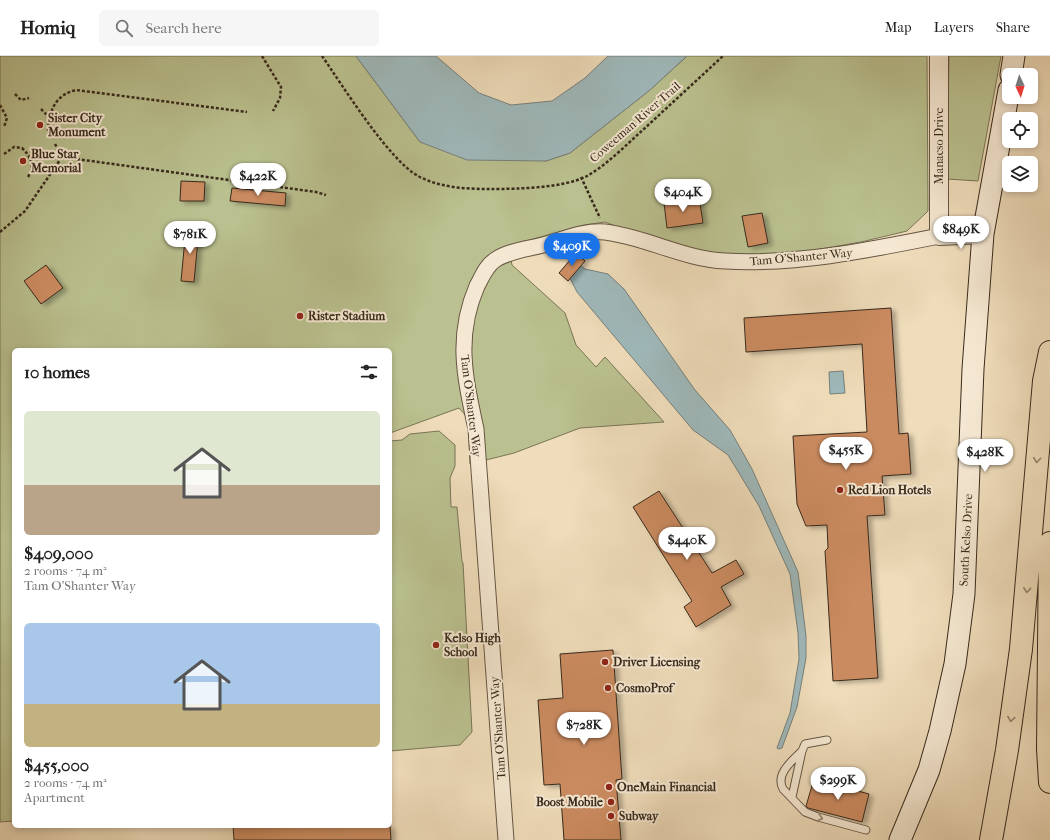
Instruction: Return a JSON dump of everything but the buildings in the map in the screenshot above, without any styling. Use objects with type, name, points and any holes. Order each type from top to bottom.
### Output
[{"type":"highway","points":[[991,840],[1007,750],[1020,657],[1044,381],[1050,352]]},
{"type":"highway","points":[[1050,544],[1048,749],[1050,782]]},
{"type":"main road","points":[[1012,68],[1014,56]]},
{"type":"main road","name":"South Kelso Drive","points":[[900,840],[929,770],[940,732],[955,664],[964,594],[974,369],[983,234],[1006,104]]},
{"type":"street","name":"Manacso Drive","points":[[939,56],[939,236]]},
{"type":"street","name":"Tam O'Shanter Way","points":[[506,840],[476,429],[463,362],[464,336],[471,300],[487,268],[495,260],[510,254],[584,234],[604,232],[635,239],[690,257],[723,261],[758,262],[854,252],[939,236],[983,234]]},
{"type":"lane","points":[[792,797],[802,751],[805,744],[826,740]]},
{"type":"lane","points":[[802,751],[781,775],[781,785],[805,812],[830,821],[866,830]]},
{"type":"path","points":[[262,56],[281,87],[280,98],[273,111]]},
{"type":"path","name":"Coweeman River Trail","points":[[322,56],[374,130],[399,161],[417,176],[438,184],[467,189],[539,187],[586,176],[630,142],[723,56]]},
{"type":"path","points":[[48,131],[49,117],[54,104],[63,95],[76,90],[246,112]]},
{"type":"path","points":[[15,94],[21,100],[29,98]]},
{"type":"path","points":[[0,105],[7,118],[4,127]]},
{"type":"path","points":[[41,110],[49,117]]},
{"type":"path","points":[[55,144],[62,157]]},
{"type":"path","points":[[4,154],[14,147],[22,148],[31,159],[32,165],[28,177]]},
{"type":"path","points":[[62,157],[316,192],[326,196]]},
{"type":"path","points":[[0,232],[25,211],[62,157]]},
{"type":"path","points":[[581,177],[600,218],[604,220]]},
{"type":"green space","points":[[0,56],[356,56],[420,142],[546,161],[570,153],[650,90],[687,56],[927,56],[928,211],[907,231],[861,242],[792,254],[734,259],[673,248],[605,222],[584,225],[508,246],[512,265],[565,313],[576,345],[596,367],[605,357],[664,422],[580,428],[514,453],[470,464],[468,418],[459,408],[392,432],[392,348],[12,348],[12,821],[0,822]]},
{"type":"green space","points":[[949,56],[1001,56],[978,181],[947,179]]},
{"type":"green space","points":[[439,431],[455,445],[455,466],[450,478],[451,507],[457,507],[463,563],[472,732],[460,745],[392,751],[392,441],[402,440],[410,434]]},
{"type":"water","points":[[356,56],[436,56],[479,93],[511,105],[552,101],[585,78],[608,56],[687,56],[650,90],[570,153],[546,161],[467,160],[420,142]]},
{"type":"water","points":[[580,265],[585,269],[608,274],[624,289],[695,390],[730,430],[752,469],[798,572],[806,636],[806,658],[797,707],[782,748],[777,748],[790,713],[799,659],[798,633],[790,574],[759,506],[728,455],[693,430],[577,292],[570,278]]},
{"type":"water","points":[[843,371],[845,393],[830,394],[829,372]]},
{"type":"place","name":"Sister City Monument","points":[[40,125]]},
{"type":"place","name":"Blue Star Memorial","points":[[23,161]]},
{"type":"place","name":"Rister Stadium","points":[[300,316]]},
{"type":"place","name":"Red Lion Hotels","points":[[840,490]]},
{"type":"place","name":"Kelso High School","points":[[436,645]]},
{"type":"place","name":"Driver Licensing","points":[[605,662]]},
{"type":"place","name":"CosmoProf","points":[[608,688]]},
{"type":"place","name":"OneMain Financial","points":[[609,787]]},
{"type":"place","name":"Boost Mobile","points":[[611,802]]},
{"type":"place","name":"Subway","points":[[611,816]]}]
